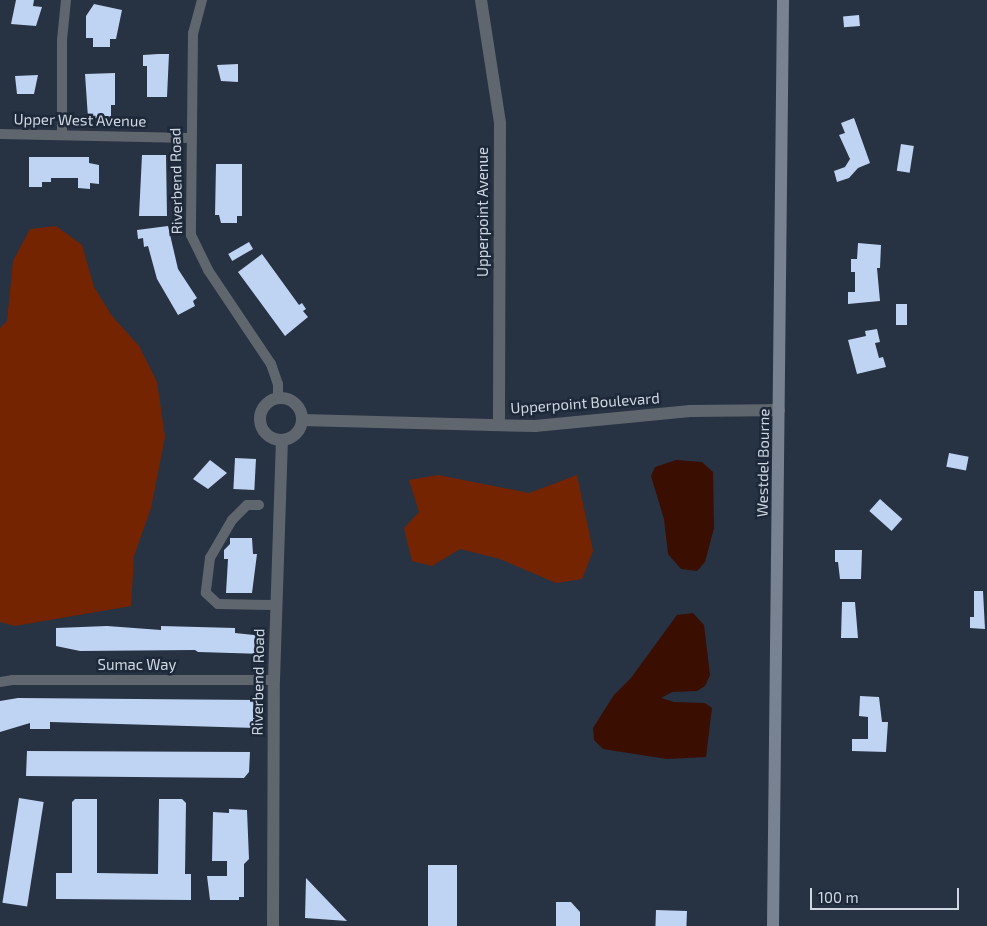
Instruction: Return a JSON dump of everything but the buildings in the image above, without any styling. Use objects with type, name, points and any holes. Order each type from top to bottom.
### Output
[{"type":"main road","name":"Westdel Bourne","points":[[773,926],[783,0]]},
{"type":"street","points":[[62,134],[62,40],[66,0]]},
{"type":"street","name":"Riverbend Road","points":[[202,0],[193,33],[190,138],[191,235],[208,270],[271,364],[278,384],[278,398]]},
{"type":"street","name":"Upperpoint Avenue","points":[[481,0],[500,123],[499,425]]},
{"type":"street","name":"Upper West Avenue","points":[[0,134],[190,138]]},
{"type":"street","points":[[278,398],[296,404],[302,420],[295,435],[282,440],[268,435],[260,422],[266,405],[278,398]]},
{"type":"street","name":"Upperpoint Boulevard","points":[[302,420],[535,426],[690,411],[779,410]]},
{"type":"street","name":"Riverbend Road","points":[[273,926],[274,680],[282,440]]},
{"type":"street","points":[[259,505],[247,505],[232,520],[210,558],[206,593],[218,604],[277,606]]},
{"type":"street","name":"Sumac Way","points":[[0,682],[12,680],[274,680]]},
{"type":"shaded area","points":[[56,226],[82,245],[94,287],[112,316],[139,346],[157,382],[165,437],[151,508],[134,556],[131,606],[15,626],[0,622],[0,328],[7,321],[13,261],[30,229]]},
{"type":"shaded area","points":[[676,460],[702,462],[713,472],[714,528],[705,562],[697,571],[681,569],[668,554],[664,519],[651,476],[655,467]]},
{"type":"shaded area","points":[[438,475],[529,493],[577,475],[593,551],[582,579],[556,583],[500,559],[460,549],[432,566],[412,561],[404,528],[419,512],[409,480]]},
{"type":"shaded area","points":[[693,613],[704,625],[710,675],[705,686],[697,691],[672,692],[661,698],[674,702],[705,703],[712,708],[706,757],[667,759],[603,749],[594,740],[593,728],[614,695],[631,678],[677,615]]}]
